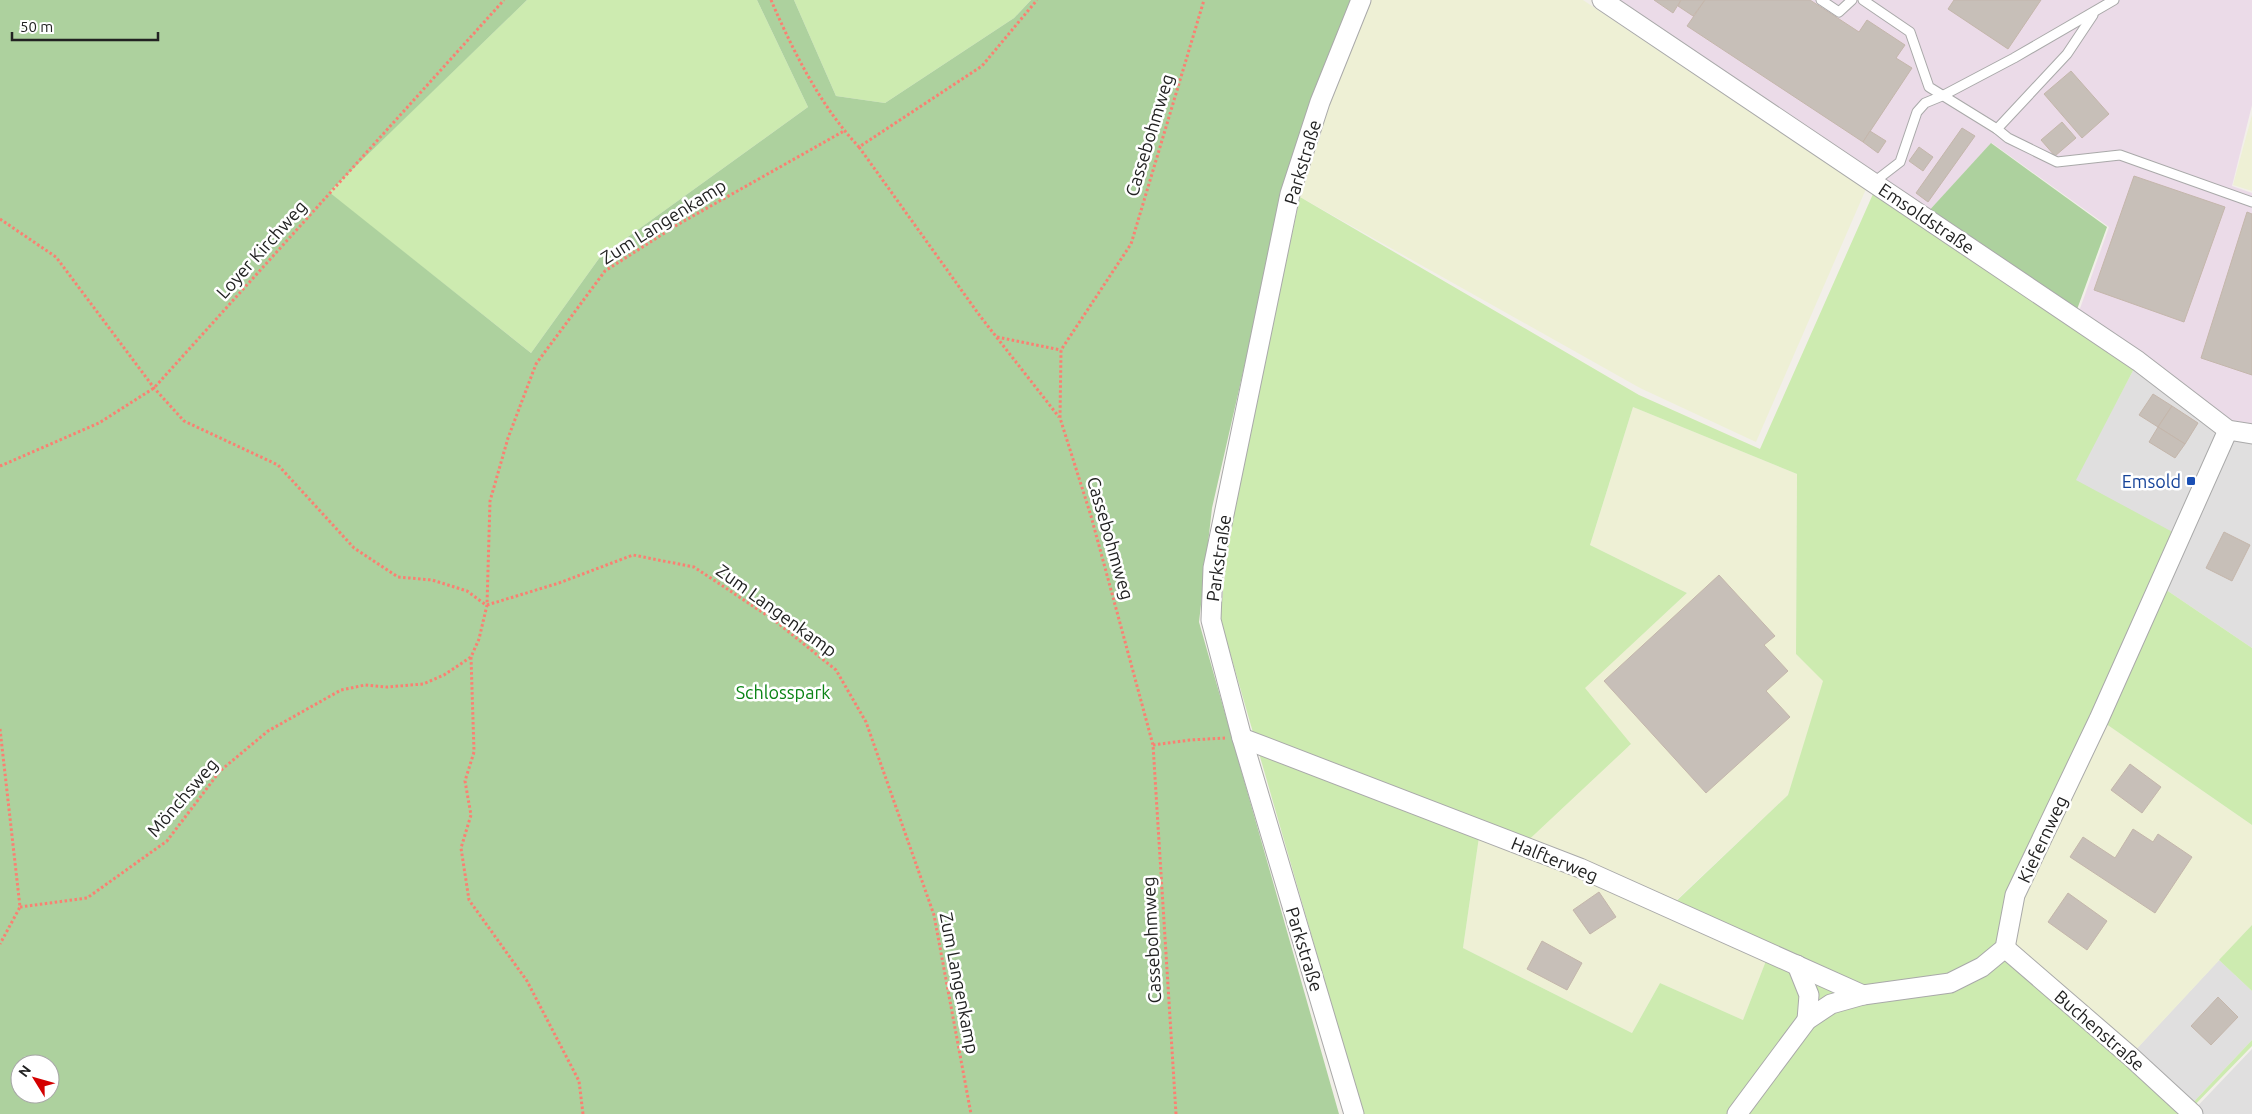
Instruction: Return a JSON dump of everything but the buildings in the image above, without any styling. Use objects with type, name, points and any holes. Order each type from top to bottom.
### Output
[{"type":"street","name":"Parkstraße","points":[[1354,1114],[1242,738],[1211,620],[1213,568],[1290,194],[1320,102],[1361,0]]},
{"type":"street","name":"Emsoldstraße","points":[[1602,0],[2138,361],[2228,430],[2252,434]]},
{"type":"street","name":"Kiefernweg","points":[[2005,948],[2015,895],[2099,719],[2228,430]]},
{"type":"street","name":"Halfterweg","points":[[1242,738],[1580,868],[1863,995]]},
{"type":"street","points":[[1737,1114],[1807,1020],[1831,1004],[1863,995],[1950,983],[1982,967],[2005,948]]},
{"type":"street","name":"Buchenstraße","points":[[2005,948],[2130,1056],[2192,1114]]},
{"type":"street","points":[[1797,965],[1809,995],[1807,1020]]},
{"type":"lane","points":[[1821,0],[1839,12],[1852,0]]},
{"type":"lane","points":[[1863,0],[1910,32],[1929,87],[2008,138],[2056,162],[2120,155],[2252,202]]},
{"type":"lane","points":[[1874,182],[1900,162],[1917,112],[1925,102],[1942,96],[2114,0]]},
{"type":"lane","points":[[1996,129],[2067,54],[2094,12]]},
{"type":"path","name":"Loyer Kirchweg","points":[[0,466],[99,423],[154,388],[504,0]]},
{"type":"path","points":[[771,0],[792,48],[844,131],[859,147],[996,337],[1060,418]]},
{"type":"path","points":[[859,147],[982,66],[1037,0]]},
{"type":"path","name":"Cassebohmweg","points":[[1176,1114],[1153,745],[1094,526],[1060,418],[1061,350],[1131,244],[1204,0]]},
{"type":"path","name":"Zum Langenkamp","points":[[844,131],[677,225],[605,271],[536,364],[508,438],[490,501],[487,605],[559,583],[633,555],[694,567],[774,620],[836,670],[866,722],[934,915],[971,1114]]},
{"type":"path","points":[[0,219],[56,257],[154,388],[184,421],[278,465],[354,548],[398,577],[432,580],[467,591],[487,605],[479,639],[471,657],[474,752],[465,781],[471,815],[461,848],[468,900],[527,981],[579,1081],[583,1114]]},
{"type":"path","points":[[996,337],[1061,350]]},
{"type":"path","name":"Mönchsweg","points":[[20,906],[87,898],[167,841],[220,771],[268,731],[341,690],[364,685],[388,687],[423,684],[444,675],[471,657]]},
{"type":"path","points":[[0,729],[20,906],[0,944]]},
{"type":"path","points":[[1153,745],[1190,740],[1242,738]]},
{"type":"shaded area","points":[[1609,0],[2252,0],[2252,105],[2232,186],[2252,193],[2252,430],[2228,426],[2077,317],[2109,227],[1992,143],[1926,214]]},
{"type":"shaded area","points":[[2138,361],[2252,434],[2252,648],[2159,585],[2075,480]]},
{"type":"shaded area","points":[[2219,960],[2252,991],[2252,1040],[2187,1109],[2130,1056]]},
{"type":"shaded area","points":[[2252,1049],[2252,1114],[2195,1114],[2192,1112]]},
{"type":"green space","name":"Schlosspark","points":[[0,0],[527,0],[329,192],[531,353],[600,257],[808,107],[757,0],[794,0],[836,96],[885,103],[1014,18],[1031,0],[1351,0],[1287,179],[1212,508],[1199,622],[1339,1114],[0,1114]]},
{"type":"green space","points":[[527,0],[757,0],[808,107],[600,257],[531,353],[328,192]]},
{"type":"green space","points":[[794,0],[1031,0],[1014,18],[885,103],[836,96]]},
{"type":"green space","points":[[1370,0],[1583,0],[1866,189],[1756,442],[1640,388],[1300,197],[1327,105]]},
{"type":"green space","points":[[2252,115],[2252,191],[2233,185]]},
{"type":"green space","points":[[1991,143],[2107,227],[2075,315],[1926,214]]},
{"type":"green space","points":[[1873,194],[2138,361],[2076,480],[2180,536],[2159,585],[2252,648],[2252,825],[2099,719],[2015,895],[2005,948],[2187,1109],[2252,1040],[2252,1046],[2186,1114],[1363,1114],[1220,618],[1232,511],[1300,197],[1639,395],[1760,449]],"holes":[[[1633,407],[1797,474],[1796,654],[1823,681],[1788,795],[1669,908],[1769,953],[1743,1020],[1660,983],[1632,1033],[1463,948],[1480,830],[1522,846],[1631,744],[1585,688],[1687,593],[1590,545]]]},
{"type":"green space","points":[[1633,407],[1797,474],[1796,654],[1824,681],[1788,795],[1669,907],[1769,953],[1743,1020],[1660,983],[1632,1033],[1463,948],[1480,830],[1631,745],[1584,688],[1687,593],[1590,545]]},
{"type":"green space","points":[[2099,719],[2252,825],[2252,925],[2130,1056],[2005,948],[2015,895]]},
{"type":"green space","points":[[2252,925],[2252,991],[2219,960]]},
{"type":"place","name":"Emsold","points":[[2191,481]]}]
